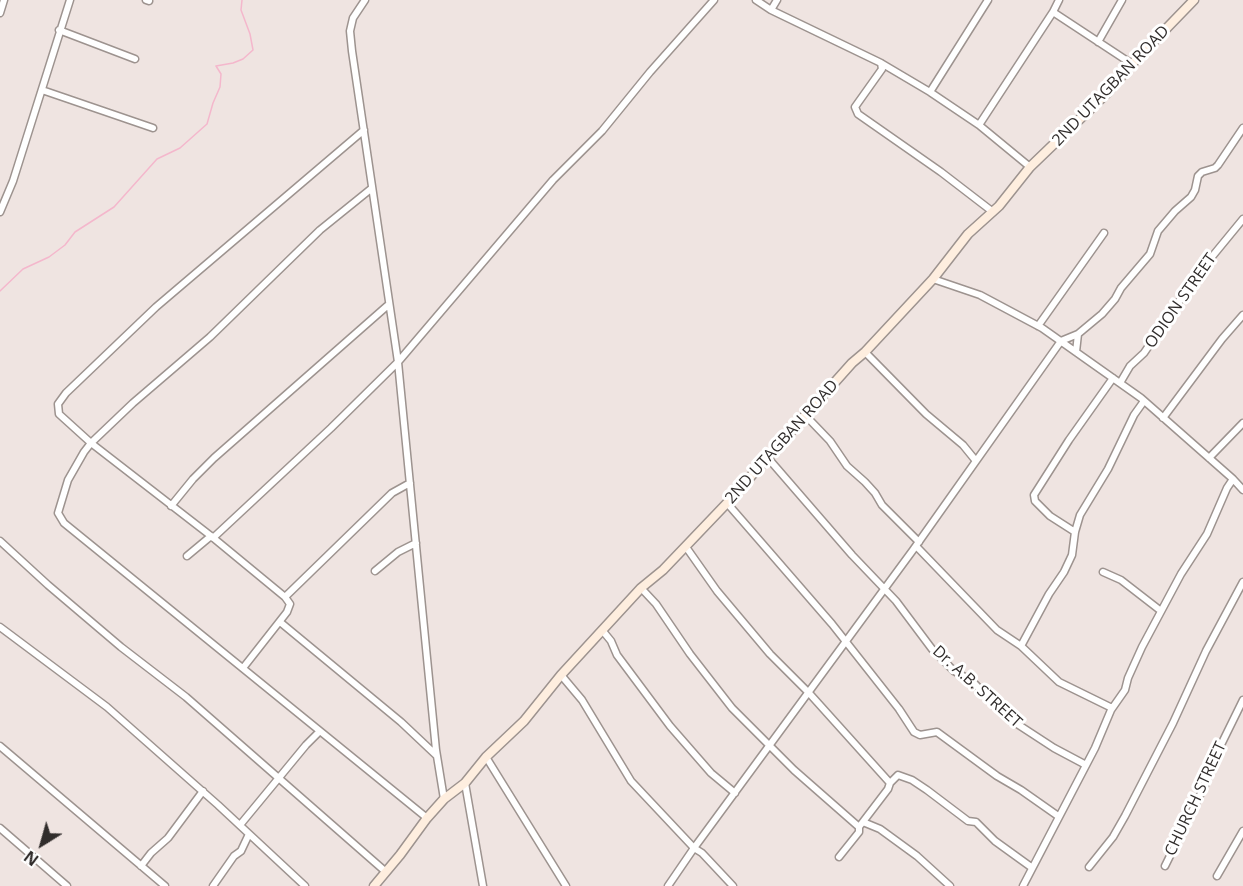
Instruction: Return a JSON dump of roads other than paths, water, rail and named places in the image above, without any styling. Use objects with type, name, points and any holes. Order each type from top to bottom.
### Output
[{"type":"street","points":[[0,212],[13,181],[70,0]]},
{"type":"street","points":[[365,0],[353,18],[350,31],[398,362],[437,755],[444,799]]},
{"type":"street","points":[[187,556],[212,537],[331,428],[398,362],[553,180],[602,131],[650,72],[714,0]]},
{"type":"street","points":[[756,0],[771,10],[881,63],[930,92],[979,125],[1030,167]]},
{"type":"street","points":[[771,10],[777,0]]},
{"type":"street","points":[[930,92],[988,0]]},
{"type":"street","points":[[979,125],[1059,0]]},
{"type":"street","points":[[1098,42],[1122,0]]},
{"type":"street","name":"2ND UTAGBAN ROAD","points":[[374,886],[444,799],[465,783],[486,757],[524,721],[561,675],[641,588],[686,547],[728,503],[852,363],[933,279],[968,234],[993,212],[1030,167],[1108,92],[1194,0]]},
{"type":"street","points":[[0,13],[2,2]]},
{"type":"street","points":[[1053,12],[1132,64]]},
{"type":"street","points":[[59,30],[135,59]]},
{"type":"street","points":[[881,63],[882,69],[855,107],[858,114],[993,212]]},
{"type":"street","points":[[42,90],[153,128]]},
{"type":"street","points":[[668,886],[884,590],[1061,341],[1078,334],[1102,314],[1115,299],[1121,288],[1150,254],[1158,231],[1191,197],[1198,176],[1218,165],[1243,128]]},
{"type":"street","points":[[243,668],[280,622],[290,604],[285,597],[212,537],[91,443],[59,414],[58,404],[66,393],[156,307],[363,130]]},
{"type":"street","points":[[372,188],[320,230],[210,337],[133,403],[91,443],[68,480],[58,513],[64,524],[427,818]]},
{"type":"street","name":"ODION STREET","points":[[1119,383],[1130,366],[1144,353],[1197,275],[1243,219]]},
{"type":"street","points":[[1038,326],[1104,233]]},
{"type":"street","points":[[933,279],[980,295],[1061,341],[1144,401],[1243,490]]},
{"type":"street","points":[[171,506],[214,458],[387,306]]},
{"type":"street","points":[[1163,418],[1222,339],[1243,315]]},
{"type":"street","points":[[1076,352],[1078,334]]},
{"type":"street","points":[[865,352],[926,414],[963,445],[976,461]]},
{"type":"street","points":[[1074,532],[1050,516],[1035,501],[1034,495],[1113,378]]},
{"type":"street","points":[[1021,646],[1049,594],[1064,573],[1072,555],[1074,532],[1080,515],[1108,469],[1134,415],[1144,401]]},
{"type":"street","points":[[806,416],[825,436],[846,466],[865,482],[882,505],[996,630],[1021,646],[1059,682],[1112,708]]},
{"type":"street","points":[[1209,458],[1243,423]]},
{"type":"street","name":"Dr. A.B. STREET","points":[[768,458],[896,601],[913,626],[954,671],[972,681],[1008,718],[1054,748],[1086,765]]},
{"type":"street","points":[[1023,886],[1086,765],[1112,708],[1125,690],[1142,647],[1181,574],[1207,534],[1233,479]]},
{"type":"street","points":[[285,597],[392,493],[410,483]]},
{"type":"street","points":[[728,503],[846,642],[899,709],[914,732],[920,735],[937,732],[997,776],[1058,816]]},
{"type":"street","points":[[0,541],[48,585],[186,698],[386,872]]},
{"type":"street","points":[[375,572],[398,552],[416,543]]},
{"type":"street","points":[[686,547],[717,591],[770,654],[809,693],[890,783]]},
{"type":"street","points":[[1103,572],[1121,580],[1161,611]]},
{"type":"street","points":[[1089,867],[1113,837],[1163,743],[1206,651],[1243,582]]},
{"type":"street","points":[[641,588],[656,604],[732,708],[769,747],[861,825],[880,829],[917,856],[950,886]]},
{"type":"street","points":[[280,622],[401,722],[437,755]]},
{"type":"street","points":[[0,627],[107,707],[203,791],[305,886]]},
{"type":"street","points":[[602,630],[611,641],[617,655],[670,726],[711,773],[735,793]]},
{"type":"street","points":[[561,675],[582,700],[631,781],[733,886]]},
{"type":"street","name":"CHURCH STREET","points":[[1165,866],[1243,700]]},
{"type":"street","points":[[240,825],[319,732]]},
{"type":"street","points":[[0,746],[165,886]]},
{"type":"street","points":[[486,757],[564,883],[555,886]]},
{"type":"street","points":[[839,857],[859,832],[861,825],[890,783],[898,775],[912,780],[968,821],[976,822],[995,841],[1031,867]]},
{"type":"street","points":[[465,783],[483,886]]},
{"type":"street","points":[[141,866],[151,853],[168,838],[203,791]]},
{"type":"street","points":[[0,828],[67,886]]},
{"type":"street","points":[[1217,876],[1243,831]]},
{"type":"street","points":[[213,886],[234,856],[241,851],[249,834]]},
{"type":"waterway","points":[[0,291],[23,269],[49,257],[65,245],[75,232],[114,207],[157,159],[180,148],[207,124],[220,87],[221,74],[216,66],[243,59],[253,50],[241,10],[242,0]]}]
